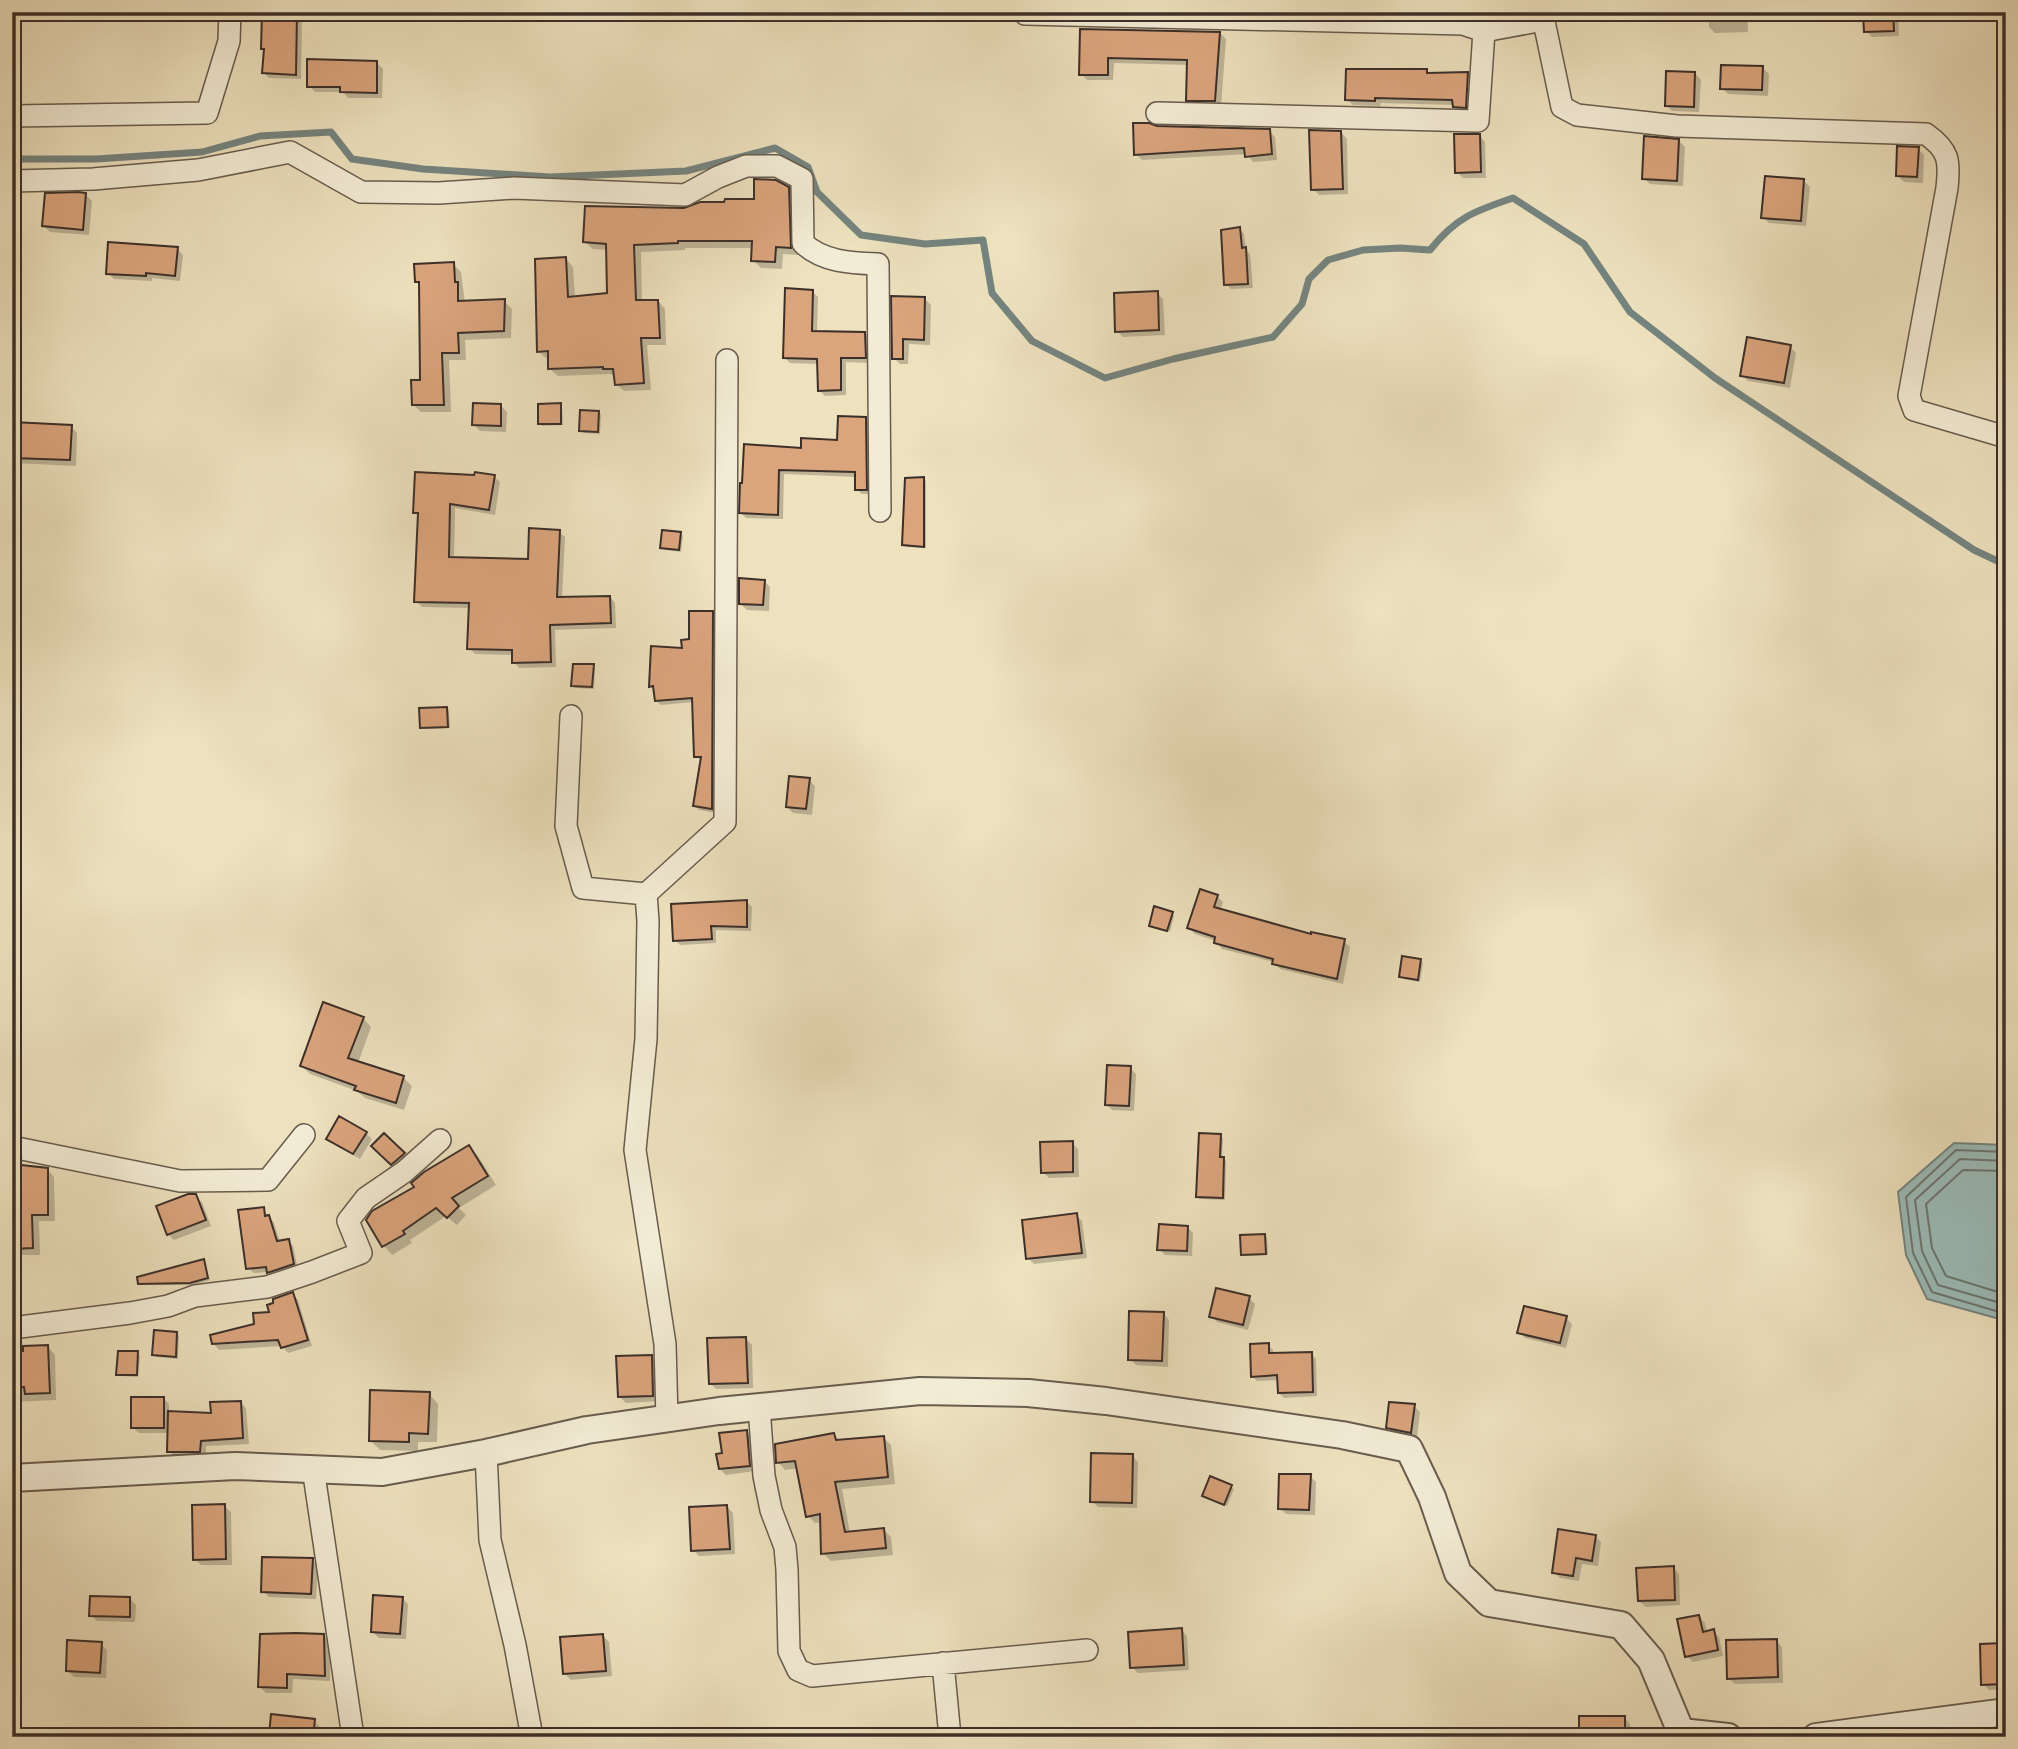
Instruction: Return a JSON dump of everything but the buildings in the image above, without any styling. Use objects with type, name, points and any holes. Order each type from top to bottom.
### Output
[{"type":"street","points":[[12,116],[206,113],[229,41],[230,12]]},
{"type":"street","points":[[1026,12],[1025,14],[1463,24],[1484,30],[1542,16],[1562,107],[1577,115],[1677,126],[1926,134],[1937,141],[1945,152],[1949,167],[1909,396],[1914,410],[2006,437]]},
{"type":"street","points":[[1157,113],[1478,121],[1484,30]]},
{"type":"street","points":[[12,181],[93,179],[198,170],[290,152],[361,192],[439,193],[513,188],[685,195],[746,166],[777,166],[802,179],[803,243],[813,252],[846,262],[878,264],[880,511]]},
{"type":"street","points":[[571,716],[566,826],[583,888],[646,894],[725,822],[727,360]]},
{"type":"street","points":[[646,894],[646,1039],[635,1150],[665,1344],[667,1419]]},
{"type":"street","points":[[12,1147],[180,1181],[268,1180],[304,1135]]},
{"type":"street","points":[[12,1328],[130,1313],[168,1306],[195,1296],[267,1287],[361,1253],[348,1220],[366,1198],[404,1172],[440,1140]]},
{"type":"street","points":[[12,1478],[197,1467],[313,1468],[382,1472],[486,1453],[587,1430],[759,1407],[920,1391],[1028,1393],[1106,1401],[1342,1436],[1409,1449],[1432,1497],[1458,1573],[1489,1603],[1621,1625],[1651,1660],[1681,1732],[1728,1737]]},
{"type":"street","points":[[759,1407],[764,1476],[771,1510],[785,1547],[788,1570],[789,1651],[798,1670],[812,1676],[1087,1650]]},
{"type":"street","points":[[486,1453],[490,1540],[515,1645],[531,1737]]},
{"type":"street","points":[[313,1468],[353,1737]]},
{"type":"street","points":[[943,1663],[950,1737]]},
{"type":"street","points":[[1816,1737],[2006,1712]]},
{"type":"water","points":[[1954,1143],[2006,1145],[2006,1318],[1996,1318],[1927,1299],[1906,1255],[1898,1192]]},
{"type":"waterway","points":[[12,159],[96,159],[202,152],[260,136],[331,132],[352,159],[423,169],[550,177],[686,171],[775,148],[808,167],[817,192],[861,235],[925,244],[983,240],[992,293],[1032,341],[1105,378],[1173,359],[1273,337],[1302,304],[1309,279],[1328,260],[1363,250],[1430,250],[1467,216],[1513,198],[1584,244],[1630,312],[1715,378],[1974,550],[2006,565]]}]
